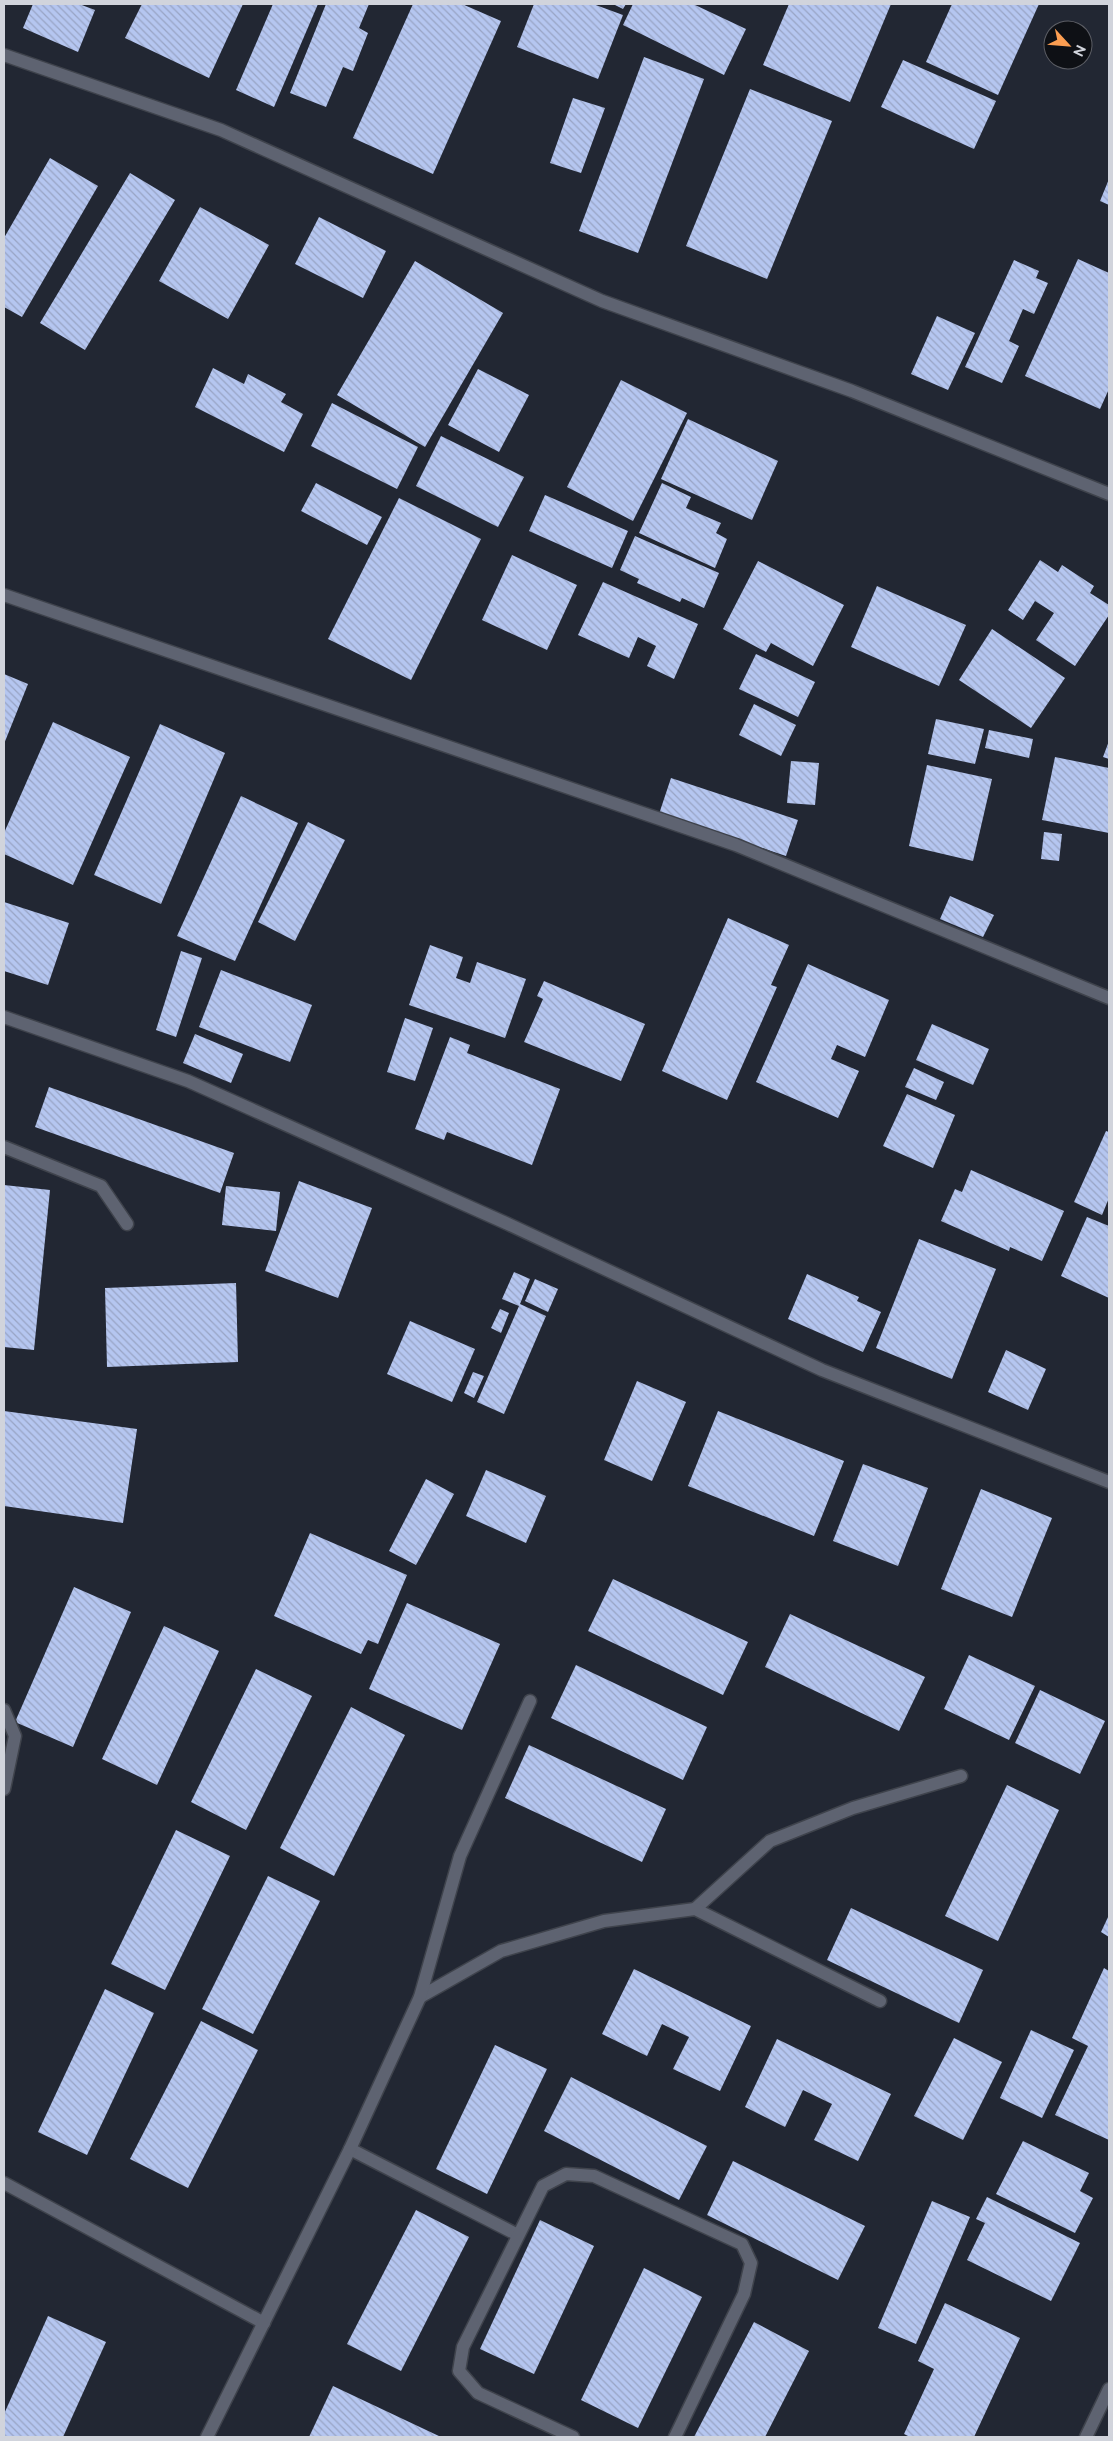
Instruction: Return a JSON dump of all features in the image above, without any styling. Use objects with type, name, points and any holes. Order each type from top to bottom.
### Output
[{"type":"street","points":[[4,55],[221,130],[602,301],[852,391],[1109,494]]},
{"type":"street","points":[[4,595],[736,845],[1109,998]]},
{"type":"street","points":[[4,1016],[188,1081],[508,1224],[822,1370],[1109,1482]]},
{"type":"street","points":[[4,1148],[101,1186],[127,1224]]},
{"type":"street","points":[[207,2437],[350,2149],[420,1997],[460,1856],[530,1701]]},
{"type":"street","points":[[4,1710],[15,1736],[4,1789]]},
{"type":"street","points":[[695,1909],[770,1841],[853,1808],[961,1776]]},
{"type":"street","points":[[420,1997],[501,1951],[604,1921],[695,1909],[880,2001]]},
{"type":"street","points":[[350,2149],[518,2235]]},
{"type":"street","points":[[573,2437],[478,2393],[459,2371],[463,2347],[543,2186],[566,2174],[594,2176],[742,2244],[751,2263],[744,2294],[675,2437]]},
{"type":"street","points":[[4,2183],[264,2323]]},
{"type":"street","points":[[1086,2437],[1109,2388]]},
{"type":"building","points":[[33,4],[79,4],[95,10],[78,52],[23,28]]},
{"type":"building","points":[[142,4],[243,4],[209,78],[125,38]]},
{"type":"building","points":[[273,4],[318,4],[274,107],[236,90]]},
{"type":"building","points":[[326,4],[369,4],[359,28],[368,33],[353,71],[343,67],[326,107],[290,93]]},
{"type":"building","points":[[413,4],[462,4],[501,21],[433,174],[353,138]]},
{"type":"building","points":[[534,4],[593,4],[623,15],[598,79],[517,47]]},
{"type":"building","points":[[613,4],[626,4],[623,9]]},
{"type":"building","points":[[633,4],[693,4],[746,29],[724,75],[623,25]]},
{"type":"building","points":[[789,4],[891,4],[850,102],[763,65]]},
{"type":"building","points":[[952,4],[1039,4],[998,95],[926,62]]},
{"type":"building","points":[[644,57],[704,79],[638,253],[579,231]]},
{"type":"building","points":[[903,60],[996,101],[974,149],[881,107]]},
{"type":"building","points":[[750,89],[832,121],[767,279],[686,246]]},
{"type":"building","points":[[573,98],[605,108],[581,173],[550,163]]},
{"type":"building","points":[[50,158],[98,186],[22,317],[4,307],[4,238]]},
{"type":"building","points":[[130,173],[175,200],[85,350],[40,323]]},
{"type":"building","points":[[1109,179],[1109,205],[1100,201]]},
{"type":"building","points":[[200,207],[269,245],[228,319],[159,281]]},
{"type":"building","points":[[319,217],[386,251],[363,298],[295,264]]},
{"type":"building","points":[[1078,259],[1109,273],[1109,389],[1100,409],[1025,376]]},
{"type":"building","points":[[1014,260],[1039,271],[1036,278],[1048,283],[1034,314],[1023,309],[1009,341],[1019,346],[1002,383],[965,367]]},
{"type":"building","points":[[415,261],[503,313],[425,447],[337,395]]},
{"type":"building","points":[[937,316],[975,333],[948,390],[911,374]]},
{"type":"building","points":[[213,368],[244,384],[248,374],[286,394],[281,402],[303,414],[284,452],[195,407]]},
{"type":"building","points":[[478,369],[529,395],[499,452],[448,425]]},
{"type":"building","points":[[621,380],[687,413],[633,521],[567,487]]},
{"type":"building","points":[[332,403],[418,447],[397,489],[311,446]]},
{"type":"building","points":[[688,419],[778,461],[752,520],[661,479]]},
{"type":"building","points":[[441,436],[524,477],[498,527],[416,486]]},
{"type":"building","points":[[316,483],[382,517],[367,545],[301,511]]},
{"type":"building","points":[[662,483],[691,497],[686,508],[721,523],[716,533],[727,539],[715,568],[639,533]]},
{"type":"building","points":[[545,495],[628,531],[612,568],[529,531]]},
{"type":"building","points":[[399,498],[481,539],[411,680],[328,639]]},
{"type":"building","points":[[635,536],[719,573],[704,608],[682,598],[680,602],[637,583],[639,579],[620,570]]},
{"type":"building","points":[[512,555],[577,585],[547,650],[482,620]]},
{"type":"building","points":[[1040,560],[1058,572],[1062,565],[1094,586],[1090,593],[1109,605],[1109,615],[1075,666],[1036,640],[1054,613],[1035,601],[1023,620],[1008,610]]},
{"type":"building","points":[[758,561],[844,605],[813,666],[771,643],[766,652],[723,629]]},
{"type":"building","points":[[603,582],[698,624],[674,679],[647,666],[656,646],[638,637],[629,658],[578,635]]},
{"type":"building","points":[[877,586],[966,625],[939,686],[851,647]]},
{"type":"building","points":[[992,629],[1065,678],[1031,728],[959,680]]},
{"type":"building","points":[[756,654],[815,682],[798,717],[739,689]]},
{"type":"building","points":[[4,674],[28,684],[4,744]]},
{"type":"building","points":[[754,704],[796,725],[781,756],[739,735]]},
{"type":"building","points":[[936,719],[984,729],[975,764],[928,754]]},
{"type":"building","points":[[53,722],[130,757],[73,885],[4,854],[4,833]]},
{"type":"building","points":[[160,724],[225,753],[161,904],[94,875]]},
{"type":"building","points":[[989,730],[1033,739],[1029,758],[985,748]]},
{"type":"building","points":[[1109,741],[1109,759],[1103,757]]},
{"type":"building","points":[[1055,757],[1109,768],[1109,833],[1042,820]]},
{"type":"building","points":[[791,761],[819,763],[815,805],[787,803]]},
{"type":"building","points":[[927,765],[992,779],[973,861],[909,846]]},
{"type":"building","points":[[671,778],[798,820],[786,856],[659,814]]},
{"type":"building","points":[[241,796],[298,823],[235,961],[177,936]]},
{"type":"building","points":[[308,822],[345,840],[295,941],[258,922]]},
{"type":"building","points":[[1044,832],[1062,834],[1059,861],[1041,859]]},
{"type":"building","points":[[950,896],[994,915],[983,937],[940,919]]},
{"type":"building","points":[[4,902],[69,923],[48,985],[4,971]]},
{"type":"building","points":[[728,918],[789,945],[771,985],[777,987],[727,1100],[662,1071]]},
{"type":"building","points":[[430,945],[463,957],[456,978],[470,983],[477,962],[526,979],[505,1038],[409,1005]]},
{"type":"building","points":[[181,951],[202,958],[176,1037],[156,1030]]},
{"type":"building","points":[[808,964],[889,1000],[865,1057],[837,1045],[831,1059],[859,1071],[838,1118],[756,1082]]},
{"type":"building","points":[[221,970],[312,1005],[290,1062],[199,1027]]},
{"type":"building","points":[[544,981],[645,1024],[621,1081],[524,1042],[543,999],[537,996]]},
{"type":"building","points":[[405,1018],[433,1028],[415,1081],[387,1072]]},
{"type":"building","points":[[932,1024],[989,1049],[973,1085],[916,1060]]},
{"type":"building","points":[[195,1034],[243,1054],[231,1083],[183,1063]]},
{"type":"building","points":[[450,1037],[470,1045],[467,1053],[560,1089],[532,1165],[447,1132],[444,1140],[415,1129]]},
{"type":"building","points":[[914,1068],[944,1082],[936,1100],[905,1087]]},
{"type":"building","points":[[49,1087],[234,1153],[220,1193],[35,1127]]},
{"type":"building","points":[[907,1094],[955,1115],[933,1168],[883,1146]]},
{"type":"building","points":[[1106,1131],[1109,1132],[1109,1198],[1102,1215],[1074,1202]]},
{"type":"building","points":[[971,1170],[1064,1211],[1042,1261],[1010,1247],[1009,1251],[941,1221],[955,1189],[962,1192]]},
{"type":"building","points":[[299,1181],[372,1208],[338,1298],[265,1271]]},
{"type":"building","points":[[4,1185],[50,1190],[34,1350],[4,1347]]},
{"type":"building","points":[[226,1186],[280,1192],[276,1231],[222,1225]]},
{"type":"building","points":[[1087,1217],[1109,1226],[1109,1298],[1061,1276]]},
{"type":"building","points":[[919,1239],[996,1269],[952,1379],[876,1348]]},
{"type":"building","points":[[514,1272],[530,1279],[520,1304],[546,1316],[504,1414],[477,1402],[519,1306],[502,1299]]},
{"type":"building","points":[[807,1274],[859,1297],[857,1301],[881,1312],[863,1352],[788,1319]]},
{"type":"building","points":[[535,1279],[558,1289],[548,1312],[525,1301]]},
{"type":"building","points":[[236,1283],[238,1362],[107,1367],[105,1288]]},
{"type":"building","points":[[500,1309],[509,1313],[501,1333],[491,1328]]},
{"type":"building","points":[[410,1321],[475,1349],[452,1402],[387,1374]]},
{"type":"building","points":[[1006,1350],[1046,1369],[1028,1410],[988,1392]]},
{"type":"building","points":[[473,1372],[484,1376],[474,1398],[464,1393]]},
{"type":"building","points":[[637,1381],[686,1402],[652,1481],[604,1460]]},
{"type":"building","points":[[4,1411],[137,1429],[123,1523],[4,1506]]},
{"type":"building","points":[[718,1411],[844,1461],[814,1536],[688,1486]]},
{"type":"building","points":[[863,1464],[928,1488],[898,1566],[833,1541]]},
{"type":"building","points":[[486,1470],[546,1496],[526,1543],[466,1516]]},
{"type":"building","points":[[426,1479],[454,1494],[416,1565],[389,1551]]},
{"type":"building","points":[[981,1489],[1052,1518],[1012,1617],[941,1589]]},
{"type":"building","points":[[310,1533],[407,1575],[378,1644],[368,1640],[361,1654],[274,1616]]},
{"type":"building","points":[[613,1579],[748,1642],[723,1695],[588,1631]]},
{"type":"building","points":[[74,1587],[131,1612],[73,1747],[15,1722]]},
{"type":"building","points":[[407,1603],[500,1644],[462,1730],[369,1689]]},
{"type":"building","points":[[790,1614],[925,1677],[899,1731],[765,1667]]},
{"type":"building","points":[[164,1626],[219,1651],[157,1785],[102,1759]]},
{"type":"building","points":[[969,1655],[1035,1686],[1009,1740],[944,1709]]},
{"type":"building","points":[[576,1665],[707,1727],[683,1780],[551,1718]]},
{"type":"building","points":[[256,1669],[312,1696],[246,1830],[191,1802]]},
{"type":"building","points":[[1040,1690],[1105,1721],[1080,1774],[1015,1743]]},
{"type":"building","points":[[351,1707],[405,1735],[334,1876],[280,1848]]},
{"type":"building","points":[[529,1745],[666,1809],[642,1862],[505,1798]]},
{"type":"building","points":[[1007,1785],[1059,1810],[998,1941],[945,1916]]},
{"type":"building","points":[[176,1830],[230,1856],[165,1990],[111,1964]]},
{"type":"building","points":[[268,1876],[320,1901],[253,2034],[202,2009]]},
{"type":"building","points":[[851,1908],[983,1970],[959,2023],[827,1960]]},
{"type":"building","points":[[1109,1915],[1109,1937],[1101,1932]]},
{"type":"building","points":[[1104,1968],[1109,1971],[1109,2140],[1055,2115],[1088,2046],[1072,2038]]},
{"type":"building","points":[[634,1969],[751,2026],[720,2091],[673,2069],[689,2037],[662,2024],[647,2056],[602,2034]]},
{"type":"building","points":[[105,1989],[154,2013],[87,2155],[38,2132]]},
{"type":"building","points":[[201,2021],[258,2050],[188,2188],[130,2159]]},
{"type":"building","points":[[1031,2030],[1074,2050],[1042,2118],[1000,2098]]},
{"type":"building","points":[[954,2038],[1002,2062],[963,2140],[914,2116]]},
{"type":"building","points":[[777,2039],[891,2094],[858,2161],[814,2140],[832,2104],[803,2090],[785,2127],[745,2107]]},
{"type":"building","points":[[495,2045],[547,2069],[487,2194],[436,2169]]},
{"type":"building","points":[[571,2077],[707,2146],[679,2200],[544,2131]]},
{"type":"building","points":[[1023,2141],[1089,2173],[1080,2191],[1093,2198],[1075,2233],[996,2194]]},
{"type":"building","points":[[733,2161],[865,2226],[838,2280],[707,2215]]},
{"type":"building","points":[[987,2197],[1080,2243],[1051,2301],[967,2260],[985,2223],[976,2219]]},
{"type":"building","points":[[932,2201],[970,2217],[916,2344],[878,2328]]},
{"type":"building","points":[[416,2210],[469,2237],[401,2371],[347,2344]]},
{"type":"building","points":[[540,2220],[594,2246],[534,2374],[480,2349]]},
{"type":"building","points":[[644,2268],[702,2297],[638,2428],[581,2400]]},
{"type":"building","points":[[945,2303],[1020,2338],[974,2437],[910,2437],[904,2434],[934,2369],[918,2361]]},
{"type":"building","points":[[48,2316],[106,2342],[63,2437],[4,2437],[4,2414]]},
{"type":"building","points":[[754,2322],[809,2351],[765,2437],[694,2437]]},
{"type":"building","points":[[333,2386],[441,2437],[309,2437]]}]
